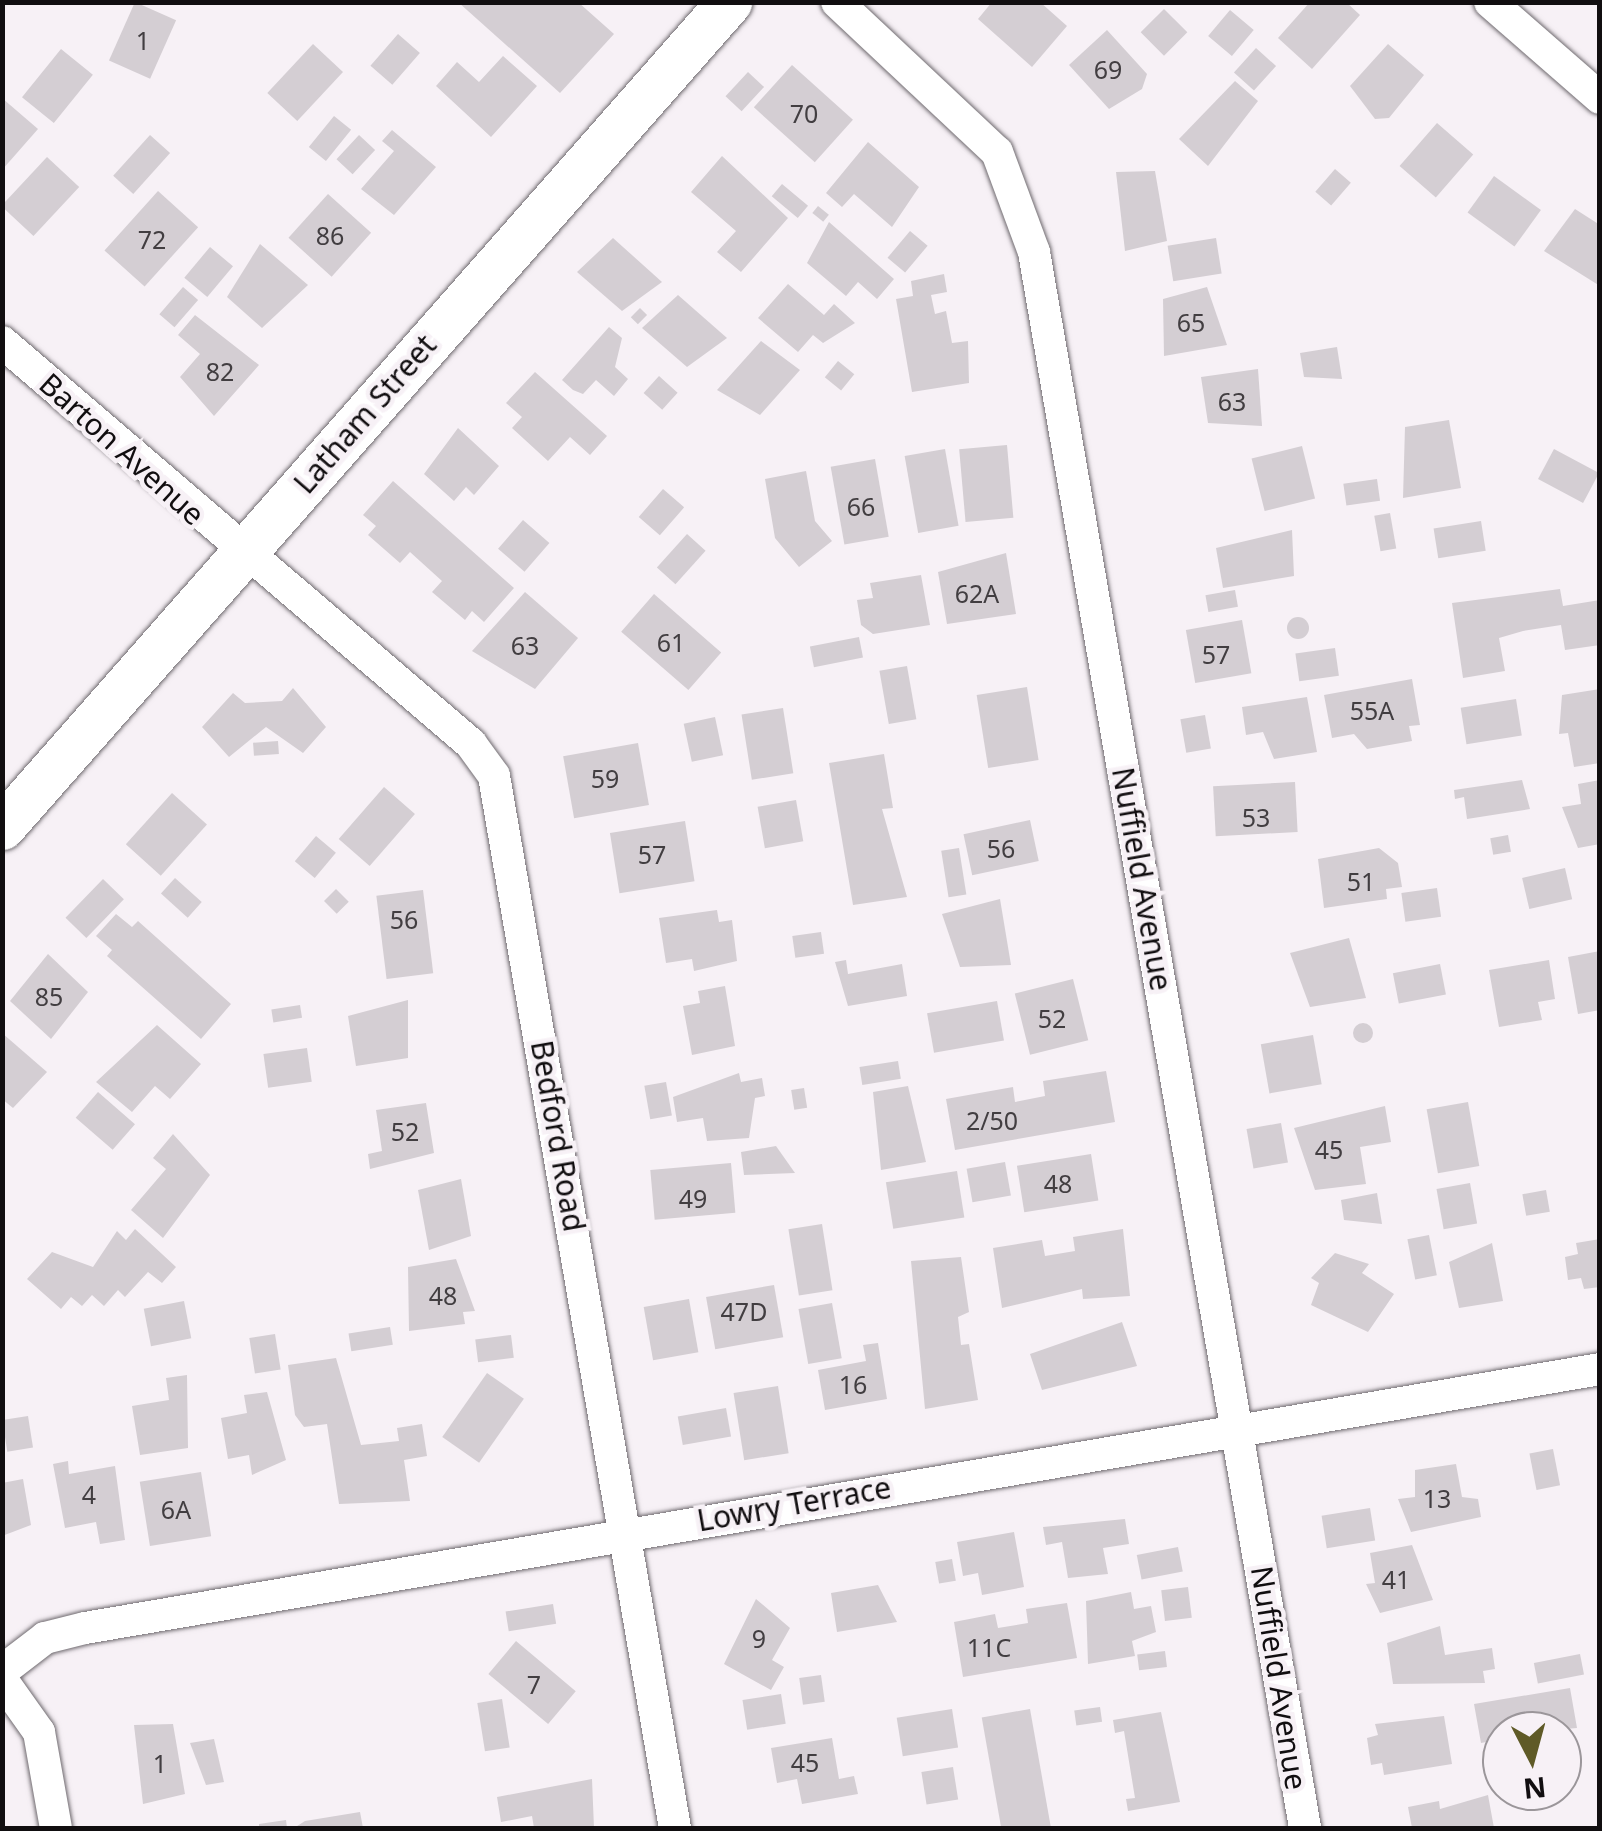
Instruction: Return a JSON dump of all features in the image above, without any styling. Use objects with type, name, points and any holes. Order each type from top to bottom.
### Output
[{"type":"main road","name":"Latham Street","points":[[2,827],[729,2]]},
{"type":"street","name":"Nuffield Avenue","points":[[837,2],[998,152],[1018,196],[1238,1428],[1304,1828]]},
{"type":"street","points":[[1490,2],[1600,98]]},
{"type":"street","name":"Barton Avenue","points":[[2,342],[244,551]]},
{"type":"street","name":"Bedford Road","points":[[244,551],[471,744],[494,776],[675,1828]]},
{"type":"street","name":"Lowry Terrace","points":[[2,1671],[45,1638],[85,1628],[1600,1369]]},
{"type":"street","points":[[2,1680],[39,1732],[56,1828]]},
{"type":"building","points":[[135,2],[176,20],[150,79],[109,60]]},
{"type":"building","points":[[458,2],[578,2],[614,34],[560,93]]},
{"type":"building","points":[[992,2],[1040,2],[1067,26],[1032,67],[978,19]]},
{"type":"building","points":[[1310,2],[1346,2],[1360,15],[1312,69],[1278,38]]},
{"type":"building","points":[[1164,9],[1187,32],[1164,56],[1141,32]]},
{"type":"building","points":[[1230,10],[1254,30],[1232,56],[1208,36]]},
{"type":"building","points":[[1107,30],[1147,74],[1142,89],[1109,109],[1069,65]]},
{"type":"building","points":[[398,34],[420,53],[392,85],[370,66]]},
{"type":"building","points":[[313,44],[343,72],[297,121],[267,93]]},
{"type":"building","points":[[1388,44],[1424,75],[1389,118],[1375,119],[1350,86]]},
{"type":"building","points":[[1256,48],[1276,66],[1254,91],[1234,73]]},
{"type":"building","points":[[61,49],[93,75],[54,123],[22,97]]},
{"type":"building","points":[[503,56],[537,86],[491,137],[436,86],[457,62],[479,82]]},
{"type":"building","points":[[792,65],[853,120],[815,162],[754,107]]},
{"type":"building","points":[[748,72],[764,87],[742,111],[725,96]]},
{"type":"building","points":[[1235,81],[1258,101],[1208,166],[1179,139]]},
{"type":"building","points":[[2,98],[38,129],[2,170]]},
{"type":"building","points":[[334,116],[351,130],[326,161],[309,147]]},
{"type":"building","points":[[1437,123],[1473,154],[1436,198],[1400,166]]},
{"type":"building","points":[[392,130],[436,167],[394,215],[361,189],[394,151],[382,141]]},
{"type":"building","points":[[150,135],[170,153],[133,194],[113,176]]},
{"type":"building","points":[[359,135],[375,150],[353,174],[336,159]]},
{"type":"building","points":[[868,142],[919,187],[892,227],[854,194],[842,207],[826,193]]},
{"type":"building","points":[[722,156],[788,218],[741,272],[717,252],[736,231],[691,192]]},
{"type":"building","points":[[47,157],[79,187],[33,236],[2,205]]},
{"type":"building","points":[[1335,169],[1351,183],[1331,205],[1315,192]]},
{"type":"building","points":[[1155,171],[1167,241],[1125,251],[1116,172]]},
{"type":"building","points":[[1494,176],[1541,210],[1514,246],[1468,212]]},
{"type":"building","points":[[782,184],[808,206],[798,218],[772,196]]},
{"type":"building","points":[[158,191],[198,227],[145,287],[104,250]]},
{"type":"building","points":[[328,194],[371,233],[332,277],[289,238]]},
{"type":"building","points":[[818,206],[829,215],[823,222],[812,213]]},
{"type":"building","points":[[1575,209],[1600,225],[1600,286],[1544,251]]},
{"type":"building","points":[[829,222],[894,279],[877,299],[858,282],[846,296],[807,263]]},
{"type":"building","points":[[910,231],[928,246],[905,273],[888,258]]},
{"type":"building","points":[[613,238],[662,282],[622,311],[577,272]]},
{"type":"building","points":[[1216,238],[1222,274],[1173,281],[1168,246]]},
{"type":"building","points":[[260,244],[308,285],[262,328],[227,297]]},
{"type":"building","points":[[210,247],[233,266],[207,297],[184,278]]},
{"type":"building","points":[[944,274],[947,292],[931,295],[935,314],[946,311],[952,343],[968,341],[969,383],[912,392],[896,299],[913,296],[911,281]]},
{"type":"building","points":[[788,284],[824,315],[834,304],[855,323],[823,343],[813,335],[798,352],[758,318]]},
{"type":"building","points":[[183,287],[198,300],[174,327],[159,314]]},
{"type":"building","points":[[1207,287],[1227,345],[1164,356],[1163,299]]},
{"type":"building","points":[[678,295],[727,338],[687,367],[642,328]]},
{"type":"building","points":[[640,308],[647,315],[638,324],[631,317]]},
{"type":"building","points":[[195,315],[259,365],[214,416],[180,377],[200,354],[178,335]]},
{"type":"building","points":[[609,327],[622,338],[615,367],[628,379],[614,396],[596,380],[583,394],[573,390],[562,380]]},
{"type":"building","points":[[761,341],[800,370],[760,415],[717,390]]},
{"type":"building","points":[[1337,347],[1342,379],[1304,377],[1300,353]]},
{"type":"building","points":[[838,361],[854,374],[841,391],[825,377]]},
{"type":"building","points":[[1258,369],[1262,426],[1208,423],[1201,377]]},
{"type":"building","points":[[535,372],[607,436],[590,455],[570,437],[548,461],[512,428],[522,417],[506,403]]},
{"type":"building","points":[[659,376],[678,393],[662,410],[644,393]]},
{"type":"building","points":[[1449,420],[1461,488],[1403,498],[1405,427]]},
{"type":"building","points":[[458,428],[499,466],[474,495],[466,487],[454,501],[424,474]]},
{"type":"building","points":[[1007,445],[1013,518],[966,522],[959,449]]},
{"type":"building","points":[[1302,446],[1315,498],[1265,511],[1252,459]]},
{"type":"building","points":[[945,449],[959,526],[918,533],[905,456]]},
{"type":"building","points":[[1554,449],[1599,473],[1583,503],[1538,479]]},
{"type":"building","points":[[875,459],[889,537],[844,545],[831,467]]},
{"type":"building","points":[[806,471],[815,521],[832,541],[799,567],[775,538],[765,479]]},
{"type":"building","points":[[1377,479],[1380,501],[1346,506],[1343,484]]},
{"type":"building","points":[[393,481],[514,588],[484,622],[472,611],[465,620],[432,592],[442,581],[410,552],[400,563],[368,535],[376,526],[363,515]]},
{"type":"building","points":[[663,489],[684,507],[660,535],[639,517]]},
{"type":"building","points":[[1390,513],[1396,548],[1380,551],[1374,516]]},
{"type":"building","points":[[523,520],[549,543],[524,572],[498,549]]},
{"type":"building","points":[[1481,521],[1486,551],[1438,558],[1434,529]]},
{"type":"building","points":[[1292,530],[1294,576],[1223,588],[1216,548]]},
{"type":"building","points":[[687,534],[706,551],[675,584],[657,567]]},
{"type":"building","points":[[1006,553],[1016,614],[947,624],[938,572]]},
{"type":"building","points":[[921,575],[930,625],[873,634],[861,625],[857,600],[873,598],[870,583]]},
{"type":"building","points":[[1560,589],[1563,606],[1600,600],[1600,645],[1565,650],[1561,625],[1523,631],[1499,638],[1505,671],[1463,678],[1452,603]]},
{"type":"building","points":[[1235,590],[1238,607],[1208,612],[1205,595]]},
{"type":"building","points":[[525,592],[578,638],[535,689],[472,651]]},
{"type":"building","points":[[654,594],[721,652],[688,690],[621,632]]},
{"type":"building","points":[[1298,617],[1306,620],[1306,636],[1298,639],[1290,636],[1287,628],[1290,620]]},
{"type":"building","points":[[1242,620],[1251,673],[1195,683],[1186,630]]},
{"type":"building","points":[[859,637],[863,658],[814,667],[810,647]]},
{"type":"building","points":[[1335,648],[1339,676],[1299,681],[1295,654]]},
{"type":"building","points":[[907,666],[916,719],[889,724],[879,671]]},
{"type":"building","points":[[1412,679],[1420,725],[1409,726],[1412,741],[1367,749],[1354,734],[1332,738],[1324,695]]},
{"type":"building","points":[[1027,687],[1039,760],[988,768],[977,695]]},
{"type":"building","points":[[293,688],[326,727],[303,753],[266,727],[229,757],[202,727],[233,693],[245,703],[282,701]]},
{"type":"building","points":[[1600,689],[1600,763],[1574,767],[1568,733],[1559,734],[1562,695]]},
{"type":"building","points":[[1307,697],[1317,752],[1274,759],[1263,732],[1246,735],[1242,707]]},
{"type":"building","points":[[1516,699],[1522,736],[1466,744],[1461,708]]},
{"type":"building","points":[[783,708],[793,773],[752,780],[742,715]]},
{"type":"building","points":[[1205,715],[1211,748],[1186,753],[1180,719]]},
{"type":"building","points":[[715,717],[723,755],[692,762],[684,724]]},
{"type":"building","points":[[278,741],[279,754],[254,756],[253,743]]},
{"type":"building","points":[[638,743],[649,805],[574,818],[563,756]]},
{"type":"building","points":[[884,754],[893,808],[882,809],[907,897],[853,905],[829,763]]},
{"type":"building","points":[[1522,780],[1530,809],[1467,819],[1464,797],[1455,799],[1454,790]]},
{"type":"building","points":[[1600,780],[1600,844],[1578,848],[1562,807],[1581,804],[1578,784]]},
{"type":"building","points":[[1295,782],[1298,832],[1216,836],[1213,786]]},
{"type":"building","points":[[384,787],[415,814],[370,866],[339,839]]},
{"type":"building","points":[[172,793],[207,824],[161,876],[126,844]]},
{"type":"building","points":[[796,800],[803,841],[765,848],[758,807]]},
{"type":"building","points":[[1030,820],[1039,861],[972,875],[963,834]]},
{"type":"building","points":[[685,821],[695,881],[619,893],[610,833]]},
{"type":"building","points":[[1508,835],[1511,852],[1493,855],[1490,838]]},
{"type":"building","points":[[316,836],[336,853],[315,878],[295,861]]},
{"type":"building","points":[[959,848],[966,894],[949,897],[941,851]]},
{"type":"building","points":[[1379,848],[1398,863],[1402,887],[1386,889],[1387,899],[1324,908],[1318,859]]},
{"type":"building","points":[[1565,868],[1572,899],[1529,909],[1522,878]]},
{"type":"building","points":[[175,878],[202,902],[188,918],[161,894]]},
{"type":"building","points":[[103,879],[124,899],[86,938],[65,918]]},
{"type":"building","points":[[1437,888],[1441,917],[1405,922],[1401,893]]},
{"type":"building","points":[[336,889],[349,902],[337,914],[324,901]]},
{"type":"building","points":[[423,890],[433,973],[387,979],[376,896]]},
{"type":"building","points":[[1000,899],[1011,965],[960,967],[942,914]]},
{"type":"building","points":[[717,910],[719,922],[732,920],[737,961],[694,971],[692,959],[666,963],[659,918]]},
{"type":"building","points":[[116,914],[132,927],[138,921],[231,1004],[201,1039],[107,956],[112,950],[96,936]]},
{"type":"building","points":[[821,932],[824,954],[795,958],[792,936]]},
{"type":"building","points":[[1349,938],[1366,998],[1310,1007],[1290,953]]},
{"type":"building","points":[[1600,951],[1600,1010],[1578,1014],[1568,957]]},
{"type":"building","points":[[48,954],[88,992],[51,1039],[10,1001]]},
{"type":"building","points":[[846,960],[848,974],[902,964],[907,996],[848,1006],[835,962]]},
{"type":"building","points":[[1549,960],[1555,999],[1538,1002],[1542,1020],[1499,1027],[1489,970]]},
{"type":"building","points":[[1440,964],[1446,994],[1399,1004],[1393,973]]},
{"type":"building","points":[[1073,979],[1088,1040],[1030,1055],[1015,994]]},
{"type":"building","points":[[725,986],[735,1046],[692,1055],[683,1006],[700,1003],[698,991]]},
{"type":"building","points":[[408,1000],[408,1058],[356,1066],[348,1016]]},
{"type":"building","points":[[997,1001],[1004,1040],[934,1053],[927,1013]]},
{"type":"building","points":[[300,1005],[302,1018],[273,1022],[271,1010]]},
{"type":"building","points":[[1359,1023],[1367,1023],[1373,1033],[1367,1043],[1359,1043],[1353,1037],[1353,1029]]},
{"type":"building","points":[[157,1025],[201,1064],[170,1099],[155,1086],[132,1112],[96,1082]]},
{"type":"building","points":[[2,1033],[47,1072],[13,1108],[2,1099]]},
{"type":"building","points":[[1313,1035],[1322,1084],[1269,1093],[1261,1044]]},
{"type":"building","points":[[307,1048],[312,1082],[268,1088],[263,1054]]},
{"type":"building","points":[[898,1061],[901,1079],[862,1085],[859,1067]]},
{"type":"building","points":[[1106,1071],[1115,1122],[955,1150],[946,1099],[1013,1087],[1015,1102],[1045,1096],[1043,1081]]},
{"type":"building","points":[[739,1073],[741,1082],[762,1078],[765,1096],[755,1098],[749,1138],[707,1141],[703,1118],[677,1122],[673,1097]]},
{"type":"building","points":[[666,1082],[672,1115],[650,1119],[644,1086]]},
{"type":"building","points":[[908,1086],[926,1162],[881,1170],[873,1092]]},
{"type":"building","points":[[804,1088],[807,1108],[794,1110],[791,1090]]},
{"type":"building","points":[[98,1092],[135,1124],[113,1150],[76,1118]]},
{"type":"building","points":[[1468,1102],[1479,1166],[1438,1173],[1427,1109]]},
{"type":"building","points":[[426,1103],[434,1153],[370,1169],[368,1154],[382,1151],[376,1110]]},
{"type":"building","points":[[1385,1106],[1391,1142],[1360,1147],[1366,1184],[1315,1190],[1294,1128]]},
{"type":"building","points":[[1281,1123],[1288,1162],[1253,1168],[1247,1129]]},
{"type":"building","points":[[173,1134],[210,1175],[163,1238],[131,1210],[166,1169],[153,1158]]},
{"type":"building","points":[[776,1146],[795,1173],[744,1175],[741,1152]]},
{"type":"building","points":[[1091,1154],[1098,1200],[1024,1212],[1017,1166]]},
{"type":"building","points":[[1005,1162],[1011,1195],[972,1202],[967,1169]]},
{"type":"building","points":[[731,1163],[735,1213],[655,1220],[650,1170]]},
{"type":"building","points":[[957,1171],[964,1217],[893,1229],[886,1182]]},
{"type":"building","points":[[461,1179],[471,1236],[429,1250],[418,1190]]},
{"type":"building","points":[[1470,1183],[1477,1223],[1444,1229],[1437,1189]]},
{"type":"building","points":[[1546,1190],[1550,1212],[1526,1216],[1522,1194]]},
{"type":"building","points":[[1377,1193],[1382,1224],[1344,1220],[1341,1200]]},
{"type":"building","points":[[822,1224],[832,1290],[799,1295],[788,1229]]},
{"type":"building","points":[[135,1229],[176,1267],[162,1283],[148,1272],[125,1297],[118,1290],[104,1306],[92,1295],[82,1306],[71,1297],[61,1309],[27,1279],[52,1252],[93,1267],[117,1231],[126,1240]]},
{"type":"building","points":[[1123,1229],[1130,1296],[1083,1299],[1082,1289],[1002,1308],[993,1248],[1042,1240],[1045,1256],[1075,1251],[1073,1237]]},
{"type":"building","points":[[1429,1235],[1437,1275],[1415,1279],[1407,1239]]},
{"type":"building","points":[[1600,1239],[1600,1287],[1584,1289],[1581,1278],[1568,1280],[1565,1257],[1578,1254],[1576,1243]]},
{"type":"building","points":[[1492,1243],[1503,1301],[1459,1308],[1449,1262]]},
{"type":"building","points":[[1335,1253],[1369,1264],[1362,1273],[1394,1294],[1368,1332],[1311,1305],[1319,1283],[1311,1278]]},
{"type":"building","points":[[961,1257],[969,1312],[958,1317],[961,1345],[969,1344],[978,1400],[925,1409],[911,1261]]},
{"type":"building","points":[[456,1259],[475,1311],[463,1312],[465,1324],[409,1331],[408,1267]]},
{"type":"building","points":[[774,1285],[783,1337],[715,1349],[706,1297]]},
{"type":"building","points":[[689,1299],[698,1352],[653,1360],[644,1307]]},
{"type":"building","points":[[184,1301],[191,1338],[151,1346],[144,1309]]},
{"type":"building","points":[[832,1303],[842,1358],[808,1364],[799,1309]]},
{"type":"building","points":[[1122,1322],[1137,1366],[1042,1390],[1030,1354]]},
{"type":"building","points":[[390,1327],[393,1345],[351,1351],[349,1334]]},
{"type":"building","points":[[275,1334],[281,1370],[255,1374],[249,1338]]},
{"type":"building","points":[[511,1335],[514,1358],[478,1362],[475,1339]]},
{"type":"building","points":[[878,1343],[887,1399],[825,1410],[818,1370],[866,1361],[863,1345]]},
{"type":"building","points":[[336,1358],[361,1445],[399,1441],[397,1428],[422,1424],[427,1456],[404,1460],[410,1501],[339,1504],[327,1424],[304,1427],[295,1415],[288,1365]]},
{"type":"building","points":[[487,1373],[524,1399],[479,1463],[442,1437]]},
{"type":"building","points":[[187,1375],[188,1448],[140,1455],[132,1406],[169,1400],[166,1378]]},
{"type":"building","points":[[778,1386],[789,1453],[744,1460],[734,1393]]},
{"type":"building","points":[[267,1392],[286,1460],[252,1475],[249,1455],[228,1459],[221,1418],[247,1413],[244,1395]]},
{"type":"building","points":[[726,1408],[731,1437],[683,1445],[678,1417]]},
{"type":"building","points":[[28,1416],[33,1448],[7,1452],[2,1420]]},
{"type":"building","points":[[1553,1449],[1560,1485],[1537,1490],[1529,1454]]},
{"type":"building","points":[[68,1461],[69,1474],[115,1466],[125,1540],[100,1544],[96,1522],[65,1528],[53,1464]]},
{"type":"building","points":[[1456,1464],[1462,1497],[1478,1499],[1481,1517],[1411,1532],[1398,1499],[1415,1497],[1415,1470]]},
{"type":"building","points":[[201,1472],[211,1536],[150,1546],[140,1482]]},
{"type":"building","points":[[23,1479],[31,1525],[2,1536],[2,1483]]},
{"type":"building","points":[[1370,1508],[1375,1541],[1327,1548],[1322,1516]]},
{"type":"building","points":[[1125,1519],[1129,1544],[1103,1548],[1108,1574],[1068,1578],[1062,1542],[1046,1545],[1043,1527]]},
{"type":"building","points":[[1014,1532],[1024,1587],[982,1595],[978,1573],[963,1576],[957,1542]]},
{"type":"building","points":[[1412,1545],[1433,1600],[1380,1613],[1366,1584],[1375,1583],[1370,1553]]},
{"type":"building","points":[[1178,1547],[1183,1572],[1142,1580],[1137,1555]]},
{"type":"building","points":[[952,1559],[956,1581],[939,1584],[935,1562]]},
{"type":"building","points":[[878,1585],[897,1622],[837,1632],[831,1593]]},
{"type":"building","points":[[1188,1587],[1192,1618],[1165,1621],[1161,1590]]},
{"type":"building","points":[[1131,1592],[1134,1609],[1151,1606],[1156,1632],[1132,1641],[1135,1656],[1088,1664],[1086,1601]]},
{"type":"building","points":[[756,1599],[790,1628],[772,1660],[784,1667],[771,1690],[724,1664]]},
{"type":"building","points":[[1067,1603],[1077,1658],[963,1677],[954,1622],[995,1614],[998,1628],[1028,1623],[1026,1609]]},
{"type":"building","points":[[553,1604],[556,1624],[509,1631],[506,1612]]},
{"type":"building","points":[[1440,1626],[1445,1655],[1492,1648],[1495,1669],[1483,1671],[1485,1683],[1393,1684],[1387,1643]]},
{"type":"building","points":[[516,1641],[576,1691],[548,1724],[488,1674]]},
{"type":"building","points":[[1165,1651],[1167,1667],[1139,1670],[1137,1654]]},
{"type":"building","points":[[1580,1654],[1584,1675],[1538,1684],[1534,1663]]},
{"type":"building","points":[[821,1675],[825,1702],[803,1705],[799,1678]]},
{"type":"building","points":[[1570,1688],[1574,1711],[1482,1711],[1481,1743],[1474,1704]]},
{"type":"building","points":[[781,1694],[786,1724],[747,1730],[742,1700]]},
{"type":"building","points":[[502,1699],[510,1747],[485,1751],[477,1703]]},
{"type":"building","points":[[1100,1707],[1102,1722],[1076,1725],[1074,1711]]},
{"type":"building","points":[[952,1709],[958,1748],[903,1756],[897,1718]]},
{"type":"building","points":[[1030,1709],[1051,1828],[1001,1828],[982,1718]]},
{"type":"building","points":[[1161,1712],[1180,1802],[1128,1811],[1126,1799],[1135,1798],[1124,1731],[1115,1733],[1113,1720]]},
{"type":"building","points":[[1444,1716],[1452,1764],[1384,1775],[1382,1763],[1371,1765],[1367,1738],[1378,1735],[1375,1724]]},
{"type":"building","points":[[173,1724],[185,1794],[143,1804],[134,1725]]},
{"type":"building","points":[[832,1738],[839,1779],[854,1776],[858,1794],[802,1804],[797,1779],[777,1783],[771,1748]]},
{"type":"building","points":[[214,1739],[224,1782],[206,1785],[190,1743]]},
{"type":"building","points":[[953,1767],[958,1800],[927,1805],[921,1772]]},
{"type":"building","points":[[592,1779],[594,1828],[534,1828],[532,1816],[501,1822],[497,1797]]},
{"type":"building","points":[[1482,1797],[1482,1811],[1491,1811],[1494,1828],[1412,1828],[1408,1807],[1439,1801],[1440,1809]]},
{"type":"building","points":[[360,1812],[363,1828],[294,1828],[305,1821]]},
{"type":"building","points":[[286,1820],[287,1828],[259,1828],[259,1824]]}]
